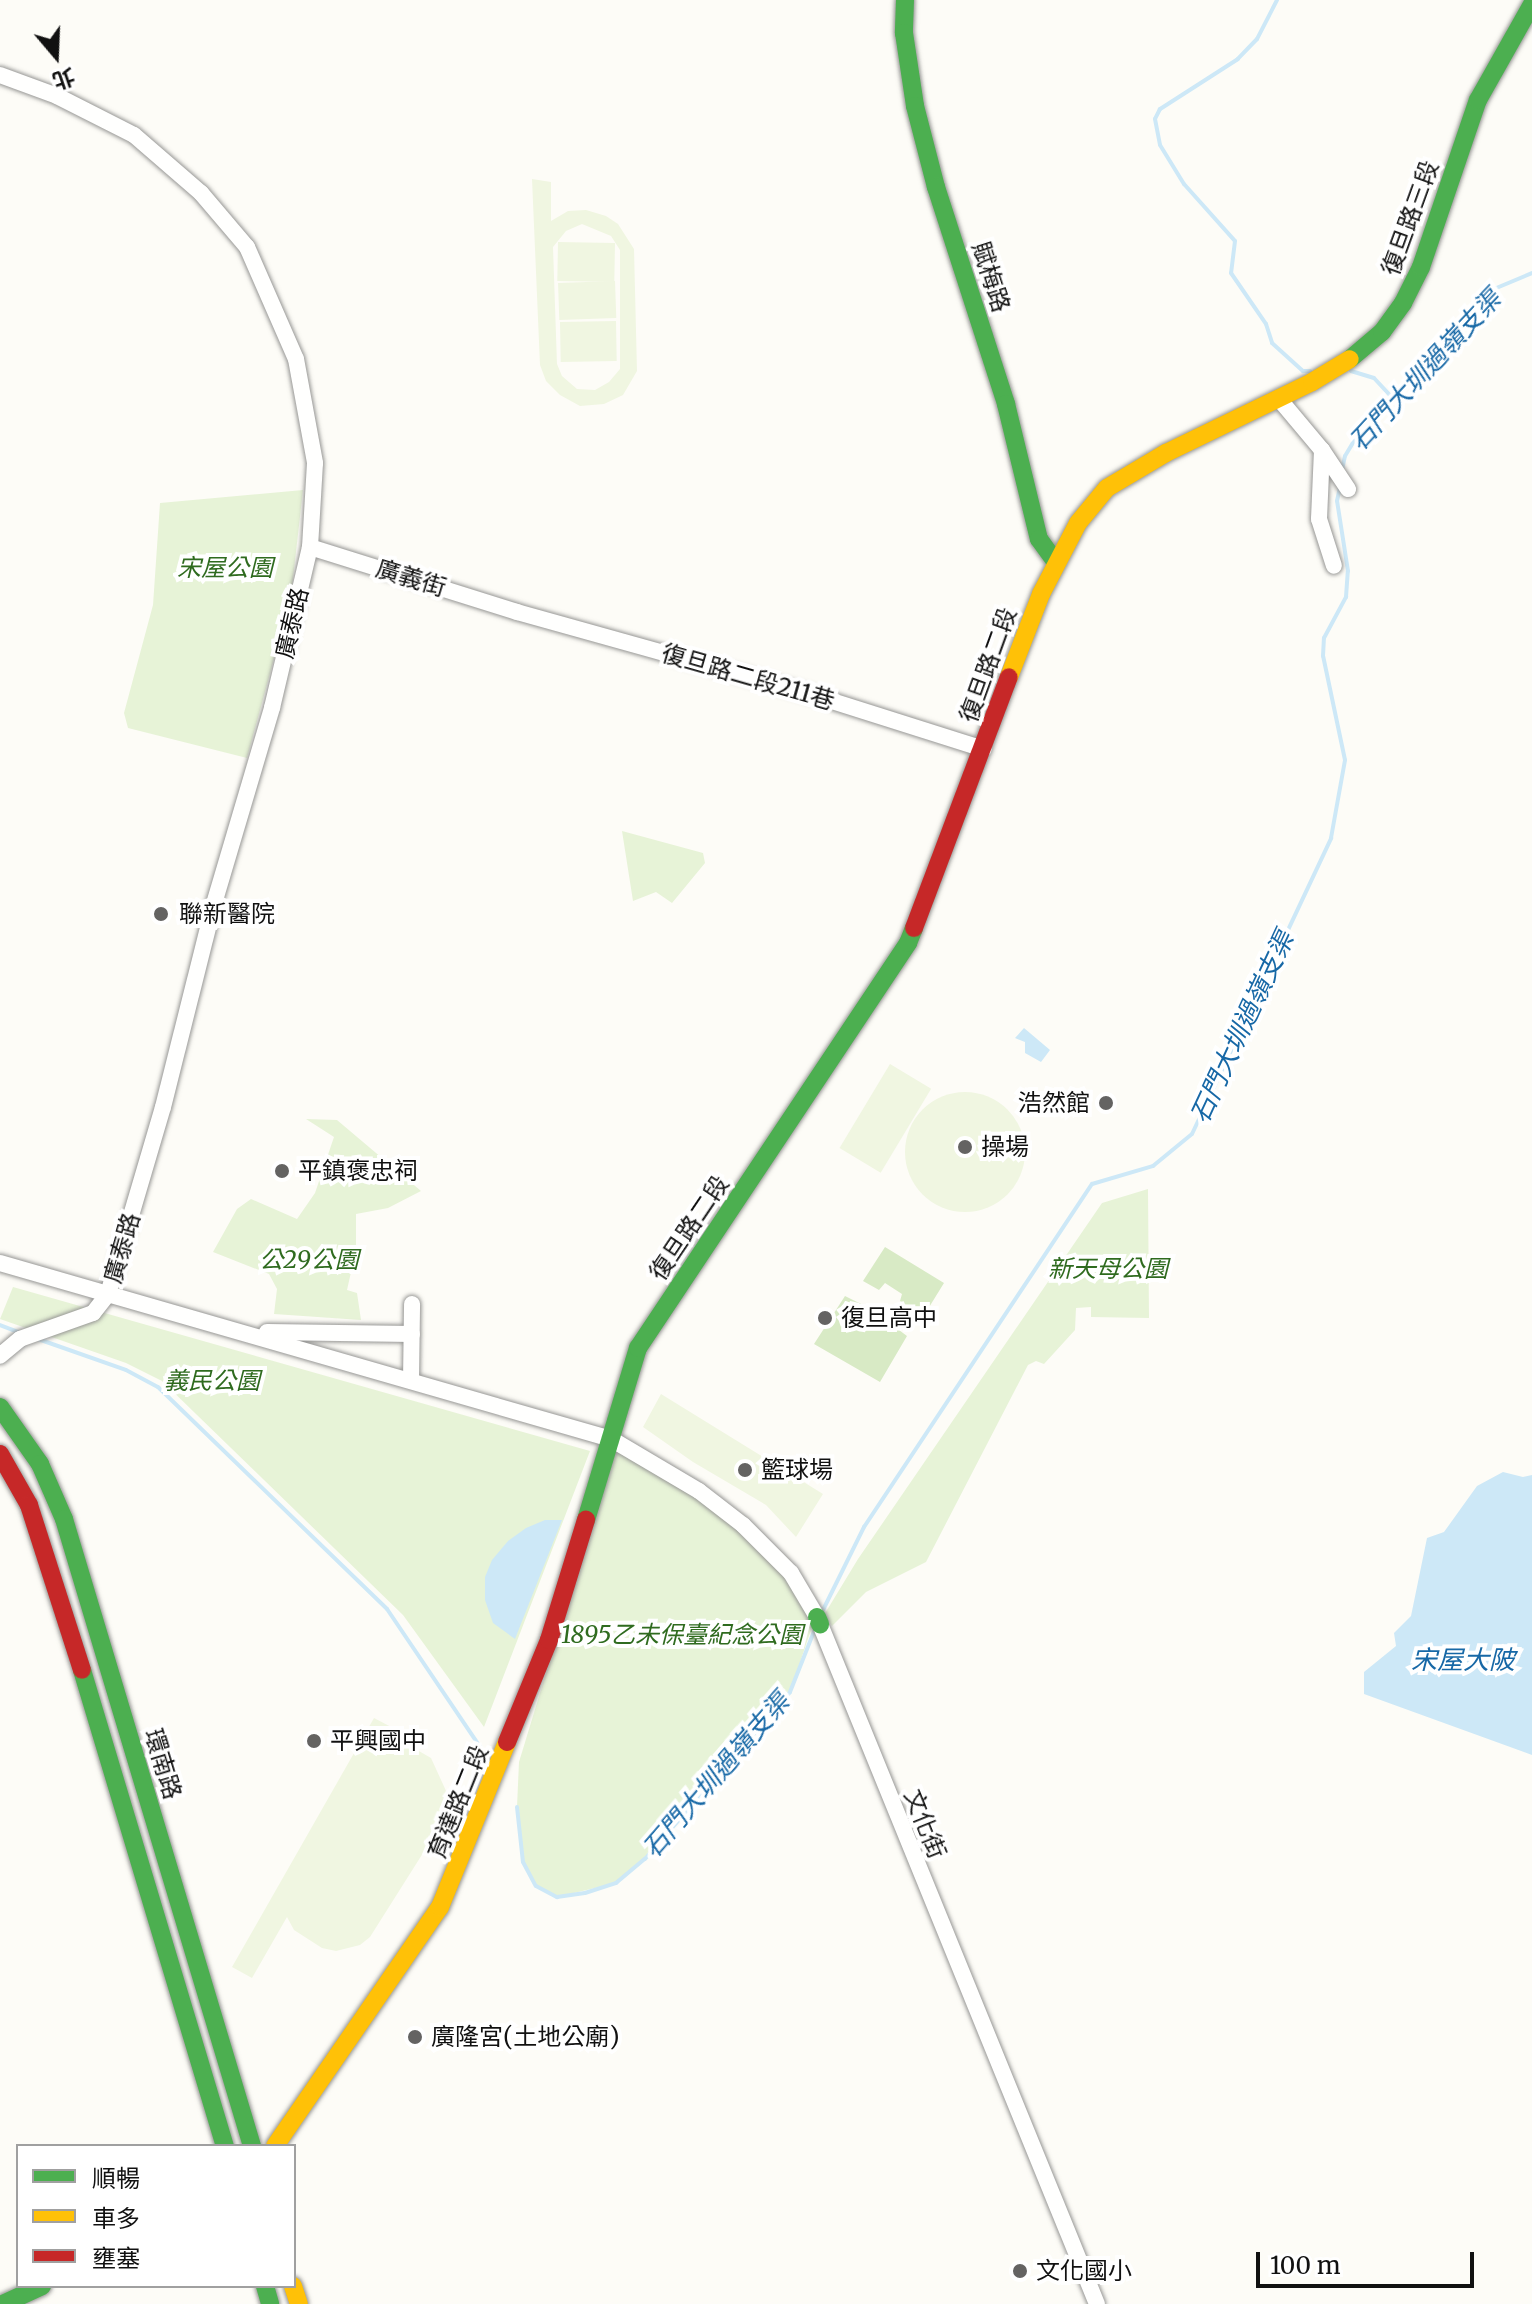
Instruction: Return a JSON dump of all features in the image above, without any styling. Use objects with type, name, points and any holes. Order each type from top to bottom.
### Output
[{"type":"street","name":"賦梅路","points":[[905,0],[904,33],[915,106],[936,187],[1006,404],[1039,539],[1056,562]]},
{"type":"street","name":"復旦路三段","points":[[1107,488],[1166,453],[1280,400],[1356,355],[1382,332],[1403,303],[1421,267],[1478,100],[1532,4]]},
{"type":"street","name":"廣泰路","points":[[0,75],[57,96],[134,135],[201,193],[247,247],[296,359],[315,463],[310,547],[272,708],[214,904],[163,1107],[108,1294]]},
{"type":"street","points":[[1280,400],[1322,450],[1347,488]]},
{"type":"street","points":[[1322,450],[1319,519],[1334,566]]},
{"type":"street","name":"復旦路二段","points":[[611,1439],[638,1348],[908,943],[1041,594],[1078,523],[1107,488]]},
{"type":"street","name":"廣義街","points":[[310,547],[512,611]]},
{"type":"street","name":"復旦路二段211巷","points":[[512,611],[810,694],[983,749]]},
{"type":"street","points":[[0,1263],[245,1331],[611,1439]]},
{"type":"street","points":[[0,1356],[20,1339],[93,1313],[108,1294]]},
{"type":"street","points":[[411,1380],[412,1304]]},
{"type":"street","points":[[245,1331],[412,1334]]},
{"type":"street","name":"環南路","points":[[0,1407],[40,1464],[64,1519],[251,2144]]},
{"type":"street","name":"文化街","points":[[611,1439],[699,1491],[743,1525],[791,1573],[818,1620],[1097,2304]]},
{"type":"street","name":"育達路二段","points":[[276,2144],[440,1907],[549,1640],[611,1439]]},
{"type":"street","name":"環南路","points":[[0,1454],[29,1505],[106,1748],[224,2144]]},
{"type":"street","points":[[106,1748],[131,1738]]},
{"type":"street","points":[[3,2304],[38,2288]]},
{"type":"green space","points":[[532,179],[551,182],[551,221],[568,211],[586,210],[606,216],[618,224],[634,249],[637,371],[623,395],[604,404],[580,406],[560,395],[546,381],[540,365]],"holes":[[[582,224],[611,236],[620,250],[620,369],[609,382],[595,390],[577,389],[562,376],[557,364],[553,247],[566,231]]]},
{"type":"green space","points":[[558,242],[615,243],[614,282],[557,281]]},
{"type":"green space","points":[[615,281],[616,318],[559,320],[558,283]]},
{"type":"green space","points":[[616,321],[617,361],[561,362],[560,322]]},
{"type":"green space","name":"宋屋公園","points":[[303,490],[291,596],[247,758],[128,728],[124,713],[153,605],[160,503]]},
{"type":"green space","points":[[622,831],[703,853],[705,863],[672,903],[656,892],[633,901]]},
{"type":"green space","points":[[890,1064],[931,1089],[881,1173],[840,1148]]},
{"type":"green space","name":"操場","points":[[965,1092],[988,1096],[1008,1109],[1021,1129],[1025,1152],[1021,1175],[1008,1195],[988,1208],[965,1212],[942,1208],[922,1195],[909,1175],[905,1152],[909,1129],[922,1109],[942,1096]]},
{"type":"green space","name":"公29公園","points":[[306,1119],[337,1120],[421,1191],[388,1208],[356,1214],[356,1250],[347,1290],[357,1293],[361,1320],[274,1314],[277,1289],[269,1274],[213,1252],[237,1209],[251,1199],[297,1219],[315,1193],[334,1137]]},
{"type":"green space","name":"新天母公園","points":[[1148,1189],[1149,1318],[1091,1317],[1091,1307],[1076,1308],[1075,1330],[1044,1364],[1036,1361],[1028,1365],[926,1562],[866,1592],[832,1626],[824,1615],[858,1559],[1102,1203]]},
{"type":"green space","points":[[885,1247],[944,1283],[923,1317],[900,1301],[902,1294],[885,1283],[879,1290],[863,1281]]},
{"type":"green space","name":"1895乙未保臺紀念公園","points":[[13,1287],[590,1451],[484,1727],[403,1615],[162,1381],[126,1363],[0,1319]]},
{"type":"green space","points":[[845,1296],[861,1304],[860,1316],[877,1328],[887,1321],[907,1336],[880,1382],[814,1344]]},
{"type":"green space","name":"籃球場","points":[[661,1394],[823,1494],[796,1537],[766,1505],[693,1462],[643,1427]]},
{"type":"green space","name":"1895乙未保臺紀念公園","points":[[614,1450],[708,1497],[791,1573],[812,1627],[790,1692],[645,1859],[616,1883],[557,1897],[536,1886],[523,1862],[517,1807],[519,1762]]},
{"type":"green space","points":[[374,1718],[395,1729],[388,1741],[405,1743],[431,1758],[447,1793],[442,1823],[370,1937],[360,1945],[336,1951],[322,1948],[294,1930],[287,1917],[252,1978],[232,1967]]},
{"type":"water","points":[[1024,1028],[1050,1050],[1041,1062],[1025,1053],[1025,1042],[1015,1038]]},
{"type":"water","name":"宋屋大陂","points":[[1503,1472],[1523,1477],[1532,1475],[1532,1755],[1364,1694],[1364,1672],[1396,1646],[1394,1633],[1411,1616],[1427,1538],[1444,1532],[1477,1486]]},
{"type":"water","points":[[545,1520],[562,1520],[515,1639],[493,1623],[485,1600],[485,1577],[492,1560],[508,1541],[526,1528]]},
{"type":"waterway","points":[[1277,0],[1257,39],[1238,59],[1160,109],[1155,119],[1160,145],[1184,184],[1235,241],[1231,273],[1266,324],[1272,343],[1303,371],[1310,371]]},
{"type":"waterway","name":"石門大圳過嶺支渠","points":[[1342,470],[1345,456],[1359,433],[1494,289],[1532,273]]},
{"type":"waterway","points":[[1351,371],[1374,378],[1392,397]]},
{"type":"waterway","name":"石門大圳過嶺支渠","points":[[823,1610],[864,1527],[1092,1184],[1153,1166],[1192,1134],[1331,838],[1345,760],[1323,656],[1324,638],[1346,597],[1348,571],[1337,501],[1340,487]]},
{"type":"waterway","name":"石門大圳過嶺支渠","points":[[0,1325],[18,1332]]},
{"type":"waterway","name":"石門大圳過嶺支渠","points":[[38,1339],[126,1370],[158,1387],[387,1609],[486,1756]]},
{"type":"waterway","name":"石門大圳過嶺支渠","points":[[517,1807],[523,1862],[536,1886],[557,1897],[585,1893],[616,1883],[645,1859],[790,1692],[815,1629]]},
{"type":"traffic: fast","points":[[905,0],[904,33],[915,106],[936,187],[1006,404],[1039,539],[1056,562]]},
{"type":"traffic: fast","points":[[1350,359],[1382,332],[1403,303],[1421,267],[1478,100],[1532,4]]},
{"type":"traffic: fast","points":[[586,1520],[638,1348],[908,943],[914,928]]},
{"type":"traffic: fast","points":[[0,1407],[40,1464],[64,1519],[251,2144]]},
{"type":"traffic: fast","points":[[817,1617],[820,1624]]},
{"type":"traffic: fast","points":[[82,1670],[224,2144]]},
{"type":"traffic: fast","points":[[3,2304],[38,2288]]},
{"type":"traffic: fast","points":[[266,2288],[270,2304]]},
{"type":"traffic: slow","points":[[1009,677],[1041,594],[1078,523],[1107,488],[1166,453],[1312,382],[1350,359]]},
{"type":"traffic: slow","points":[[276,2144],[440,1907],[507,1742]]},
{"type":"traffic: slow","points":[[294,2288],[299,2304]]},
{"type":"traffic: jam","points":[[914,928],[1009,677]]},
{"type":"traffic: jam","points":[[0,1454],[29,1505],[82,1670]]},
{"type":"traffic: jam","points":[[507,1742],[549,1640],[586,1520]]},
{"type":"place","name":"聯新醫院","points":[[161,914]]},
{"type":"place","name":"浩然館","points":[[1106,1103]]},
{"type":"place","name":"操場","points":[[965,1147]]},
{"type":"place","name":"平鎮褒忠祠","points":[[282,1171]]},
{"type":"place","name":"復旦高中","points":[[825,1318]]},
{"type":"place","name":"籃球場","points":[[745,1470]]},
{"type":"place","name":"平興國中","points":[[314,1741]]},
{"type":"place","name":"廣隆宮(土地公廟)","points":[[415,2037]]},
{"type":"place","name":"文化國小","points":[[1020,2271]]},
{"type":"park label","name":"義民公園","points":[[212,1381]]}]
